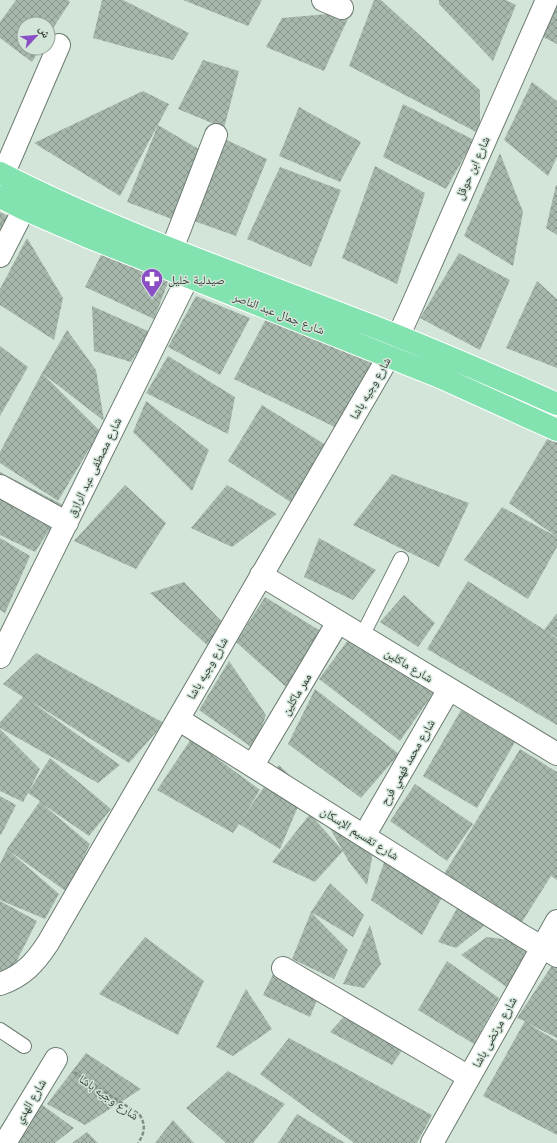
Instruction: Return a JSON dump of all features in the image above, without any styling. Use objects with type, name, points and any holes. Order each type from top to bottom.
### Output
[{"type":"main road","name":"شارع جمال عبد الناصر","points":[[2,174],[39,193],[96,218],[172,249],[399,336],[557,404]]},
{"type":"main road","name":"شارع جمال عبد الناصر","points":[[0,197],[86,236],[440,377],[557,430]]},
{"type":"street","name":"شارع ابن حوقل","points":[[399,336],[547,0]]},
{"type":"street","points":[[2,174],[58,45]]},
{"type":"street","points":[[172,249],[216,135]]},
{"type":"street","points":[[0,256],[24,209]]},
{"type":"street","name":"شارع مصطفى عبد الرازق","points":[[0,657],[188,277]]},
{"type":"street","name":"شارع وجيه باشا","points":[[0,984],[27,970],[39,957],[389,356],[399,336]]},
{"type":"street","points":[[0,486],[67,523]]},
{"type":"street","name":"شارع ماكلين","points":[[262,575],[557,754]]},
{"type":"street","name":"ممر ماكلين","points":[[253,765],[338,622]]},
{"type":"street","name":"شارع محمد فهمي فرح","points":[[364,836],[449,689]]},
{"type":"street","name":"شارع تقسيم الإسكان","points":[[178,719],[549,952]]},
{"type":"street","name":"شارع مرتضى باشا","points":[[432,1143],[469,1077],[549,952],[557,921]]},
{"type":"street","points":[[284,968],[469,1077]]},
{"type":"street","name":"شارع الهدي","points":[[5,1143],[56,1059]]},
{"type":"lane","points":[[362,636],[401,559]]},
{"type":"lane","points":[[0,1030],[24,1046]]},
{"type":"path","name":"شارع وجيه باشا","points":[[56,1059],[65,1067],[139,1114],[142,1119],[144,1130],[138,1143]]},
{"type":"building","points":[[16,0],[68,0],[70,2],[56,24],[56,16],[16,16],[16,50],[0,38],[0,22]]},
{"type":"building","points":[[102,0],[123,0],[189,33],[173,60],[93,38]]},
{"type":"building","points":[[183,0],[262,0],[248,26]]},
{"type":"building","points":[[374,0],[381,0],[480,90],[480,134],[349,66]]},
{"type":"building","points":[[439,0],[506,0],[516,5],[493,61],[439,4]]},
{"type":"building","points":[[557,0],[557,44],[541,36]]},
{"type":"building","points":[[351,12],[324,71],[266,47],[282,18]]},
{"type":"building","points":[[24,56],[36,56],[32,62]]},
{"type":"building","points":[[203,60],[239,71],[224,128],[178,109]]},
{"type":"building","points":[[532,82],[557,101],[557,157],[548,176],[504,140]]},
{"type":"building","points":[[143,91],[169,104],[120,196],[34,143]]},
{"type":"building","points":[[403,104],[474,140],[446,189],[383,157]]},
{"type":"building","points":[[299,107],[361,142],[340,182],[279,156]]},
{"type":"building","points":[[158,125],[202,151],[177,221],[127,202]]},
{"type":"building","points":[[216,135],[267,159],[236,236],[191,220]]},
{"type":"building","points":[[500,153],[523,212],[513,266],[464,236]]},
{"type":"building","points":[[375,166],[425,193],[397,284],[342,258]]},
{"type":"building","points":[[280,167],[341,190],[311,267],[247,239]]},
{"type":"building","points":[[557,185],[557,235],[546,228]]},
{"type":"building","points":[[0,212],[12,218],[0,240]]},
{"type":"building","points":[[27,238],[63,298],[54,340],[0,305],[0,289]]},
{"type":"building","points":[[106,245],[169,280],[154,319],[85,287]]},
{"type":"building","points":[[459,253],[510,280],[480,350],[420,318]]},
{"type":"building","points":[[537,281],[557,299],[557,368],[506,348]]},
{"type":"building","points":[[196,296],[250,318],[220,375],[168,347]]},
{"type":"building","points":[[92,306],[150,332],[131,362],[94,351]]},
{"type":"building","points":[[266,319],[374,362],[339,429],[234,379]]},
{"type":"building","points":[[67,330],[96,370],[104,421],[42,373]]},
{"type":"building","points":[[0,346],[28,367],[0,416]]},
{"type":"building","points":[[168,356],[235,397],[228,434],[146,393]]},
{"type":"building","points":[[42,373],[100,431],[58,501],[0,463],[0,452]]},
{"type":"building","points":[[146,401],[209,450],[192,491],[133,432]]},
{"type":"building","points":[[262,405],[329,447],[295,505],[228,461]]},
{"type":"building","points":[[549,436],[557,442],[557,537],[509,503]]},
{"type":"building","points":[[0,472],[65,506],[35,552],[0,535]]},
{"type":"building","points":[[392,474],[469,503],[439,567],[353,525]]},
{"type":"building","points":[[125,485],[166,523],[136,569],[74,541]]},
{"type":"building","points":[[227,485],[277,514],[232,547],[191,528]]},
{"type":"building","points":[[502,507],[557,537],[557,547],[528,599],[464,560]]},
{"type":"building","points":[[0,538],[30,556],[5,613],[0,610]]},
{"type":"building","points":[[319,538],[376,570],[353,600],[304,577]]},
{"type":"building","points":[[468,581],[557,638],[557,725],[427,649]]},
{"type":"building","points":[[184,582],[224,624],[207,645],[150,593]]},
{"type":"building","points":[[404,595],[435,623],[418,647],[380,622]]},
{"type":"building","points":[[265,597],[319,630],[295,695],[236,642]]},
{"type":"building","points":[[557,613],[557,637],[544,630]]},
{"type":"building","points":[[354,632],[434,692],[400,741],[319,679]]},
{"type":"building","points":[[36,653],[164,723],[129,763],[29,700],[120,765],[98,783],[0,728],[0,722],[23,697],[3,684]]},
{"type":"building","points":[[229,661],[266,715],[254,749],[199,710]]},
{"type":"building","points":[[315,689],[399,754],[361,798],[288,744]]},
{"type":"building","points":[[461,710],[515,742],[477,808],[423,776]]},
{"type":"building","points":[[0,729],[40,769],[29,791],[50,758],[111,809],[89,836],[41,803],[90,844],[67,892],[8,850],[59,894],[45,919],[0,900],[0,864],[7,849],[40,801],[28,793],[23,802],[0,791]]},
{"type":"building","points":[[191,739],[260,790],[244,816],[279,765],[305,790],[280,849],[239,824],[233,833],[157,790]]},
{"type":"building","points":[[520,749],[557,772],[557,880],[551,876],[522,922],[444,874]]},
{"type":"building","points":[[415,784],[473,824],[447,861],[390,821]]},
{"type":"building","points":[[0,796],[16,805],[1,835],[0,834]]},
{"type":"building","points":[[310,814],[343,851],[315,882],[272,862]]},
{"type":"building","points":[[327,823],[373,853],[367,885],[349,862]]},
{"type":"building","points":[[388,851],[447,888],[422,935],[371,900]]},
{"type":"building","points":[[330,883],[364,915],[353,937],[311,912]]},
{"type":"building","points":[[463,898],[494,918],[456,948],[438,942]]},
{"type":"building","points":[[0,901],[37,921],[6,982],[0,976]]},
{"type":"building","points":[[311,912],[348,950],[334,979],[292,959]]},
{"type":"building","points":[[370,925],[381,964],[364,988],[343,984]]},
{"type":"building","points":[[145,937],[204,981],[178,1035],[99,994]]},
{"type":"building","points":[[487,937],[534,943],[508,988],[461,955]]},
{"type":"building","points":[[557,958],[557,1038],[527,1023],[557,1041],[557,1135],[483,1096],[525,1021],[517,1018]]},
{"type":"building","points":[[447,961],[499,998],[474,1044],[418,1010]]},
{"type":"building","points":[[275,970],[317,1000],[310,1017],[263,995]]},
{"type":"building","points":[[246,989],[272,1029],[233,1056],[216,1047]]},
{"type":"building","points":[[347,1013],[403,1049],[392,1065],[330,1032]]},
{"type":"building","points":[[289,1038],[432,1115],[417,1143],[354,1143],[260,1074]]},
{"type":"building","points":[[86,1053],[141,1089],[85,1125],[47,1104]]},
{"type":"building","points":[[228,1071],[285,1104],[253,1143],[226,1143],[186,1108]]},
{"type":"building","points":[[41,1104],[74,1128],[55,1143],[14,1143]]},
{"type":"building","points":[[297,1114],[345,1143],[278,1143]]},
{"type":"building","points":[[173,1120],[194,1143],[155,1143]]},
{"type":"building","points":[[87,1132],[98,1143],[72,1143]]},
{"type":"place","name":"صيدلية خليل","points":[[152,298]]}]
